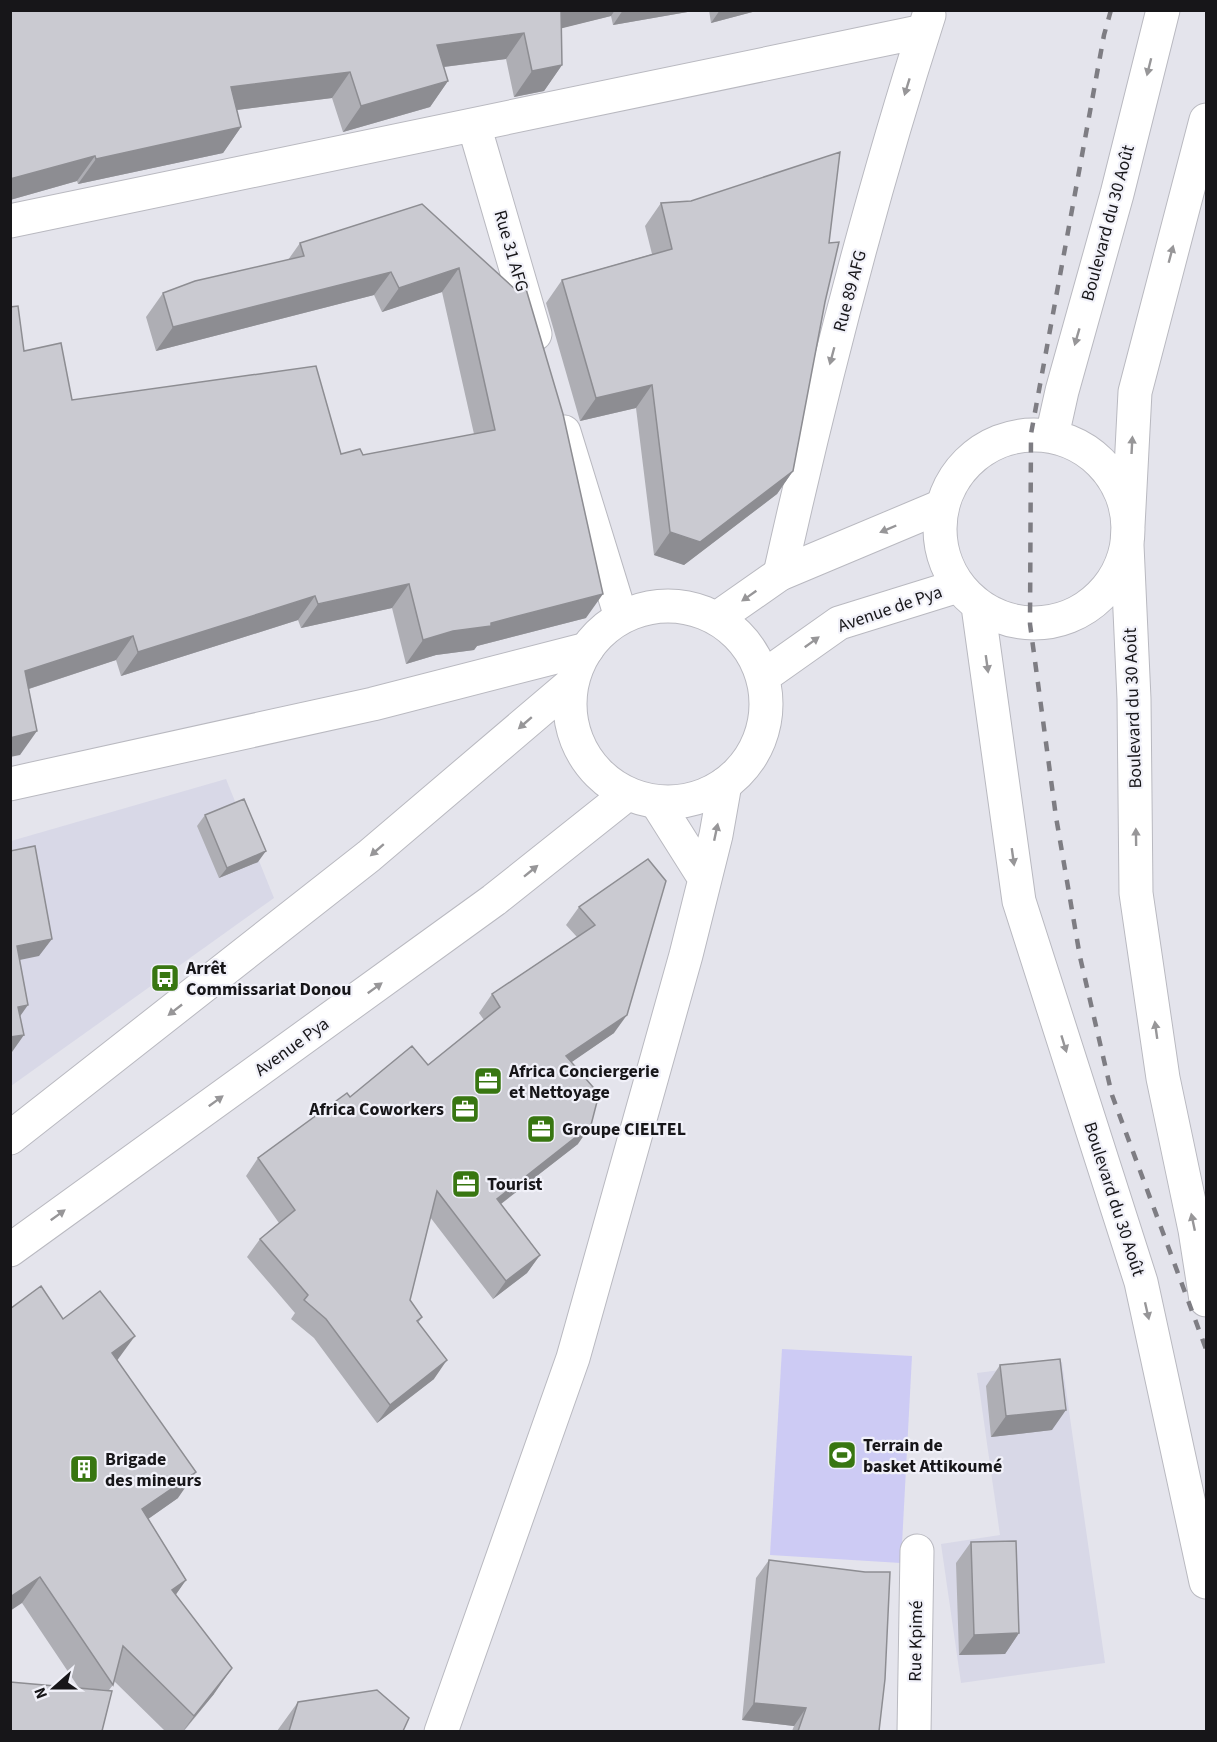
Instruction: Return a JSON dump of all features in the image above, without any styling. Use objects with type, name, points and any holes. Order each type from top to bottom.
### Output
[{"type":"main road","name":"Boulevard du 30 Août","points":[[1052,436],[1065,380],[1118,194],[1163,10]]},
{"type":"main road","points":[[10,221],[474,125],[928,21]]},
{"type":"main road","name":"Rue 89 AFG","points":[[780,574],[808,450],[880,175],[928,21]]},
{"type":"main road","name":"Boulevard du 30 Août","points":[[1206,120],[1135,392],[1127,545],[1134,699],[1136,893],[1163,1078],[1195,1230],[1206,1300]]},
{"type":"main road","name":"Rue 31 AFG","points":[[474,125],[544,364]]},
{"type":"main road","points":[[557,409],[621,617]]},
{"type":"main road","points":[[1031,434],[1052,436],[1086,449],[1111,475],[1126,509],[1127,545],[1119,571],[1103,594],[1082,611],[1057,621],[1030,624],[1003,618],[968,596],[945,561],[940,534],[942,506],[954,478],[974,455],[1000,440],[1031,434]]},
{"type":"main road","points":[[717,618],[780,574],[942,506]]},
{"type":"main road","name":"Boulevard du 30 Août","points":[[968,596],[1019,901],[1141,1282],[1206,1582]]},
{"type":"main road","name":"Avenue de Pya","points":[[764,676],[839,623],[968,596]]},
{"type":"main road","points":[[10,1138],[64,1098],[369,856],[570,685],[587,649],[600,633],[621,617],[646,607],[673,605],[688,607],[717,618],[741,638],[764,676],[766,708],[754,751],[725,784],[701,796],[676,802],[641,799]]},
{"type":"main road","points":[[10,784],[373,704],[587,649]]},
{"type":"main road","points":[[570,685],[578,743],[594,770],[641,799],[705,879]]},
{"type":"main road","points":[[441,1731],[573,1358],[683,967],[716,835],[725,784]]},
{"type":"main road","name":"Avenue Pya","points":[[10,1250],[485,908],[641,799]]},
{"type":"main road","name":"Rue Kpimé","points":[[914,1731],[917,1551]]},
{"type":"shaded area","points":[[226,779],[274,898],[11,1086],[11,841]]},
{"type":"shaded area","name":"Terrain de basket Attikoumé","points":[[782,1349],[912,1356],[901,1563],[770,1555]]},
{"type":"shaded area","points":[[1062,1362],[1105,1663],[961,1683],[941,1544],[1000,1535],[977,1373]]},
{"type":"building","points":[[10,10],[561,10],[562,65],[532,71],[524,33],[437,45],[448,81],[361,106],[350,72],[231,87],[241,127],[96,159],[95,156],[10,179]]},
{"type":"building","points":[[840,152],[829,243],[839,242],[825,302],[793,471],[700,542],[670,532],[652,385],[596,398],[562,280],[672,249],[661,203],[691,201]]},
{"type":"building","points":[[422,204],[517,291],[526,289],[563,414],[603,594],[491,623],[491,626],[453,631],[423,640],[409,584],[318,604],[315,596],[138,652],[133,636],[25,671],[37,731],[10,738],[10,307],[18,306],[24,351],[61,343],[72,400],[316,366],[341,454],[360,449],[363,455],[495,430],[459,268],[399,288],[391,272],[173,327],[163,293],[195,281],[304,256],[300,243]]},
{"type":"building","points":[[244,799],[266,851],[227,868],[205,815]]},
{"type":"building","points":[[35,846],[52,939],[17,946],[28,1005],[18,1007],[24,1035],[10,1037],[10,851]]},
{"type":"building","points":[[648,859],[666,881],[627,1015],[566,1056],[599,1094],[591,1125],[497,1199],[540,1255],[506,1281],[437,1191],[410,1300],[422,1317],[417,1321],[447,1360],[390,1405],[326,1319],[304,1300],[308,1295],[260,1239],[295,1210],[258,1158],[347,1093],[350,1097],[412,1046],[428,1065],[500,1007],[492,994],[595,925],[579,907]]},
{"type":"building","points":[[41,1286],[63,1319],[100,1291],[135,1336],[112,1353],[196,1472],[142,1509],[186,1580],[172,1590],[232,1668],[194,1716],[123,1646],[113,1685],[40,1577],[10,1597],[10,1309]]},
{"type":"building","points":[[1060,1359],[1066,1410],[1006,1416],[1000,1365]]},
{"type":"building","points":[[1016,1541],[1019,1633],[974,1635],[971,1542]]},
{"type":"building","points":[[769,1560],[865,1572],[890,1572],[885,1679],[879,1731],[798,1731],[806,1708],[754,1703]]},
{"type":"building","points":[[10,1682],[112,1691],[102,1731],[10,1731]]},
{"type":"building","points":[[377,1690],[409,1718],[403,1731],[289,1731],[298,1702]]},
{"type":"railway","points":[[1111,10],[1104,35],[1031,434],[1030,624],[1056,817],[1080,957],[1112,1095],[1206,1349]]},
{"type":"place","name":"Arrêt Commissariat Donou","points":[[165,978]]},
{"type":"place","name":"Africa Conciergerie et Nettoyage","points":[[488,1081]]},
{"type":"place","name":"Africa Coworkers","points":[[465,1109]]},
{"type":"place","name":"Groupe CIELTEL","points":[[541,1129]]},
{"type":"place","name":"Tourist","points":[[466,1184]]},
{"type":"place","name":"Terrain de basket Attikoumé","points":[[842,1455]]},
{"type":"place","name":"Brigade des mineurs","points":[[84,1469]]}]
